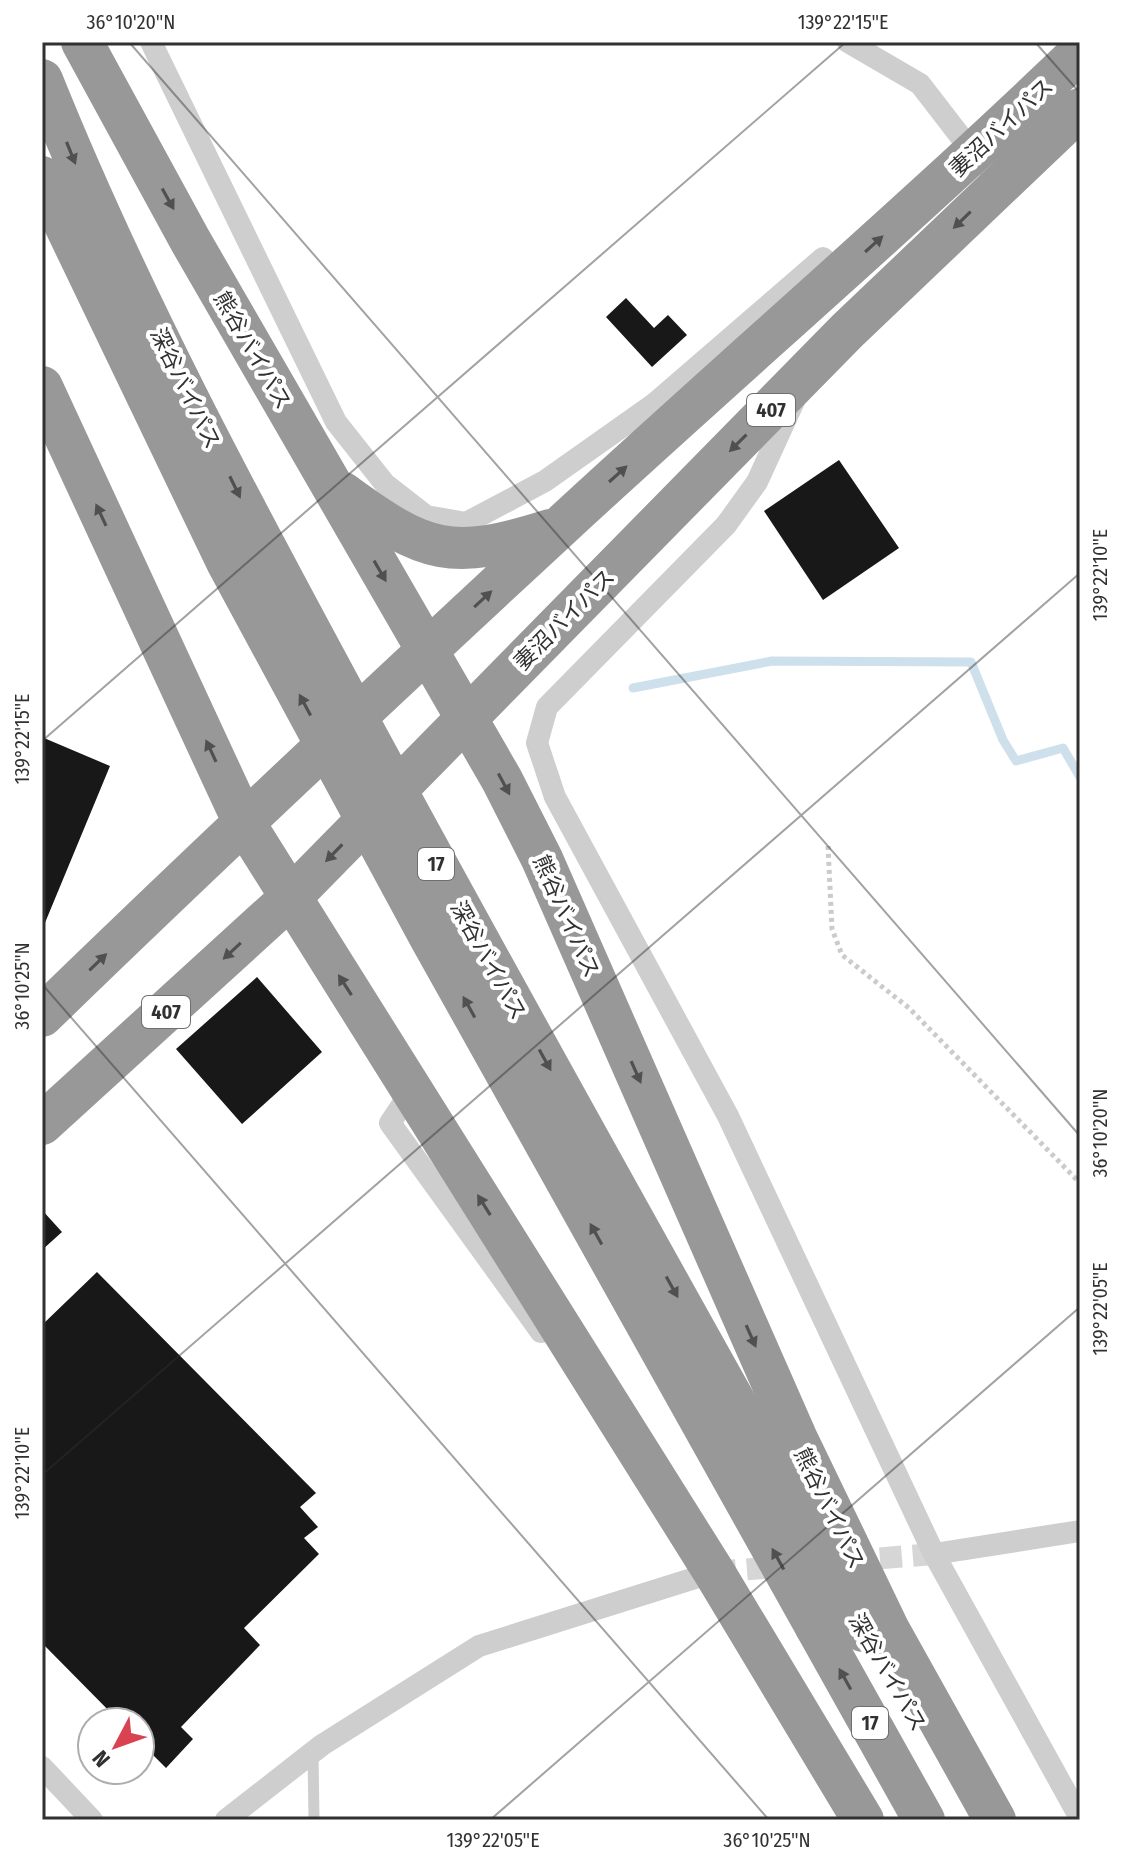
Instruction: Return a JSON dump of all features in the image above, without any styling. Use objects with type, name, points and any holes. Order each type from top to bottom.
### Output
[{"type":"highway","name":"熊谷バイパス","points":[[82,42],[329,483],[426,653],[466,716],[542,859],[802,1451],[889,1630],[995,1820]]},
{"type":"highway","name":"妻沼バイパス","points":[[42,1124],[290,898],[807,373],[988,168],[1080,52]]},
{"type":"highway","name":"深谷バイパス","points":[[42,80],[79,171],[260,539],[477,938],[863,1631],[974,1820]]},
{"type":"highway","name":"妻沼バイパス","points":[[42,1016],[243,821],[560,527],[840,275],[988,168],[1080,109]]},
{"type":"highway","name":"深谷バイパス","points":[[42,177],[227,562],[431,939],[924,1820]]},
{"type":"highway","name":"17","points":[[42,387],[243,821],[714,1572],[863,1820]]},
{"type":"highway","name":"407","points":[[329,483],[392,529],[424,545],[464,550],[501,545],[560,527]]},
{"type":"street","points":[[151,42],[336,422],[385,484],[426,516],[466,523],[502,507],[654,404],[823,258],[840,275]]},
{"type":"street","points":[[848,42],[920,84],[988,168]]},
{"type":"street","points":[[807,373],[757,482],[726,525],[547,707],[537,743],[555,797],[728,1116],[934,1554],[1080,1818]]},
{"type":"street","points":[[934,1554],[1080,1531]]},
{"type":"street","points":[[226,1820],[313,1752],[479,1646],[714,1572],[838,1820]]},
{"type":"street","points":[[42,1767],[92,1820]]},
{"type":"lane","points":[[313,1752],[314,1820]]},
{"type":"path","points":[[828,846],[832,929],[842,955],[919,1017],[1080,1183]]},
{"type":"building","points":[[626,298],[654,328],[668,315],[687,335],[652,367],[606,317]]},
{"type":"building","points":[[839,460],[899,548],[823,600],[764,511]]},
{"type":"building","points":[[44,738],[110,766],[42,930],[42,742]]},
{"type":"building","points":[[257,977],[322,1052],[242,1124],[176,1049]]},
{"type":"building","points":[[42,1210],[62,1232],[42,1250]]},
{"type":"building","points":[[97,1272],[316,1493],[300,1507],[318,1527],[304,1538],[319,1554],[244,1628],[260,1645],[181,1727],[193,1739],[166,1768],[156,1758],[156,1706],[104,1706],[42,1643],[42,1325]]},
{"type":"waterway","points":[[633,688],[772,661],[971,662],[1003,740],[1016,761],[1063,748],[1080,777]]},
{"type":"tunnel","points":[[847,1561],[934,1554]]},
{"type":"tunnel","points":[[714,1572],[789,1566]]}]
